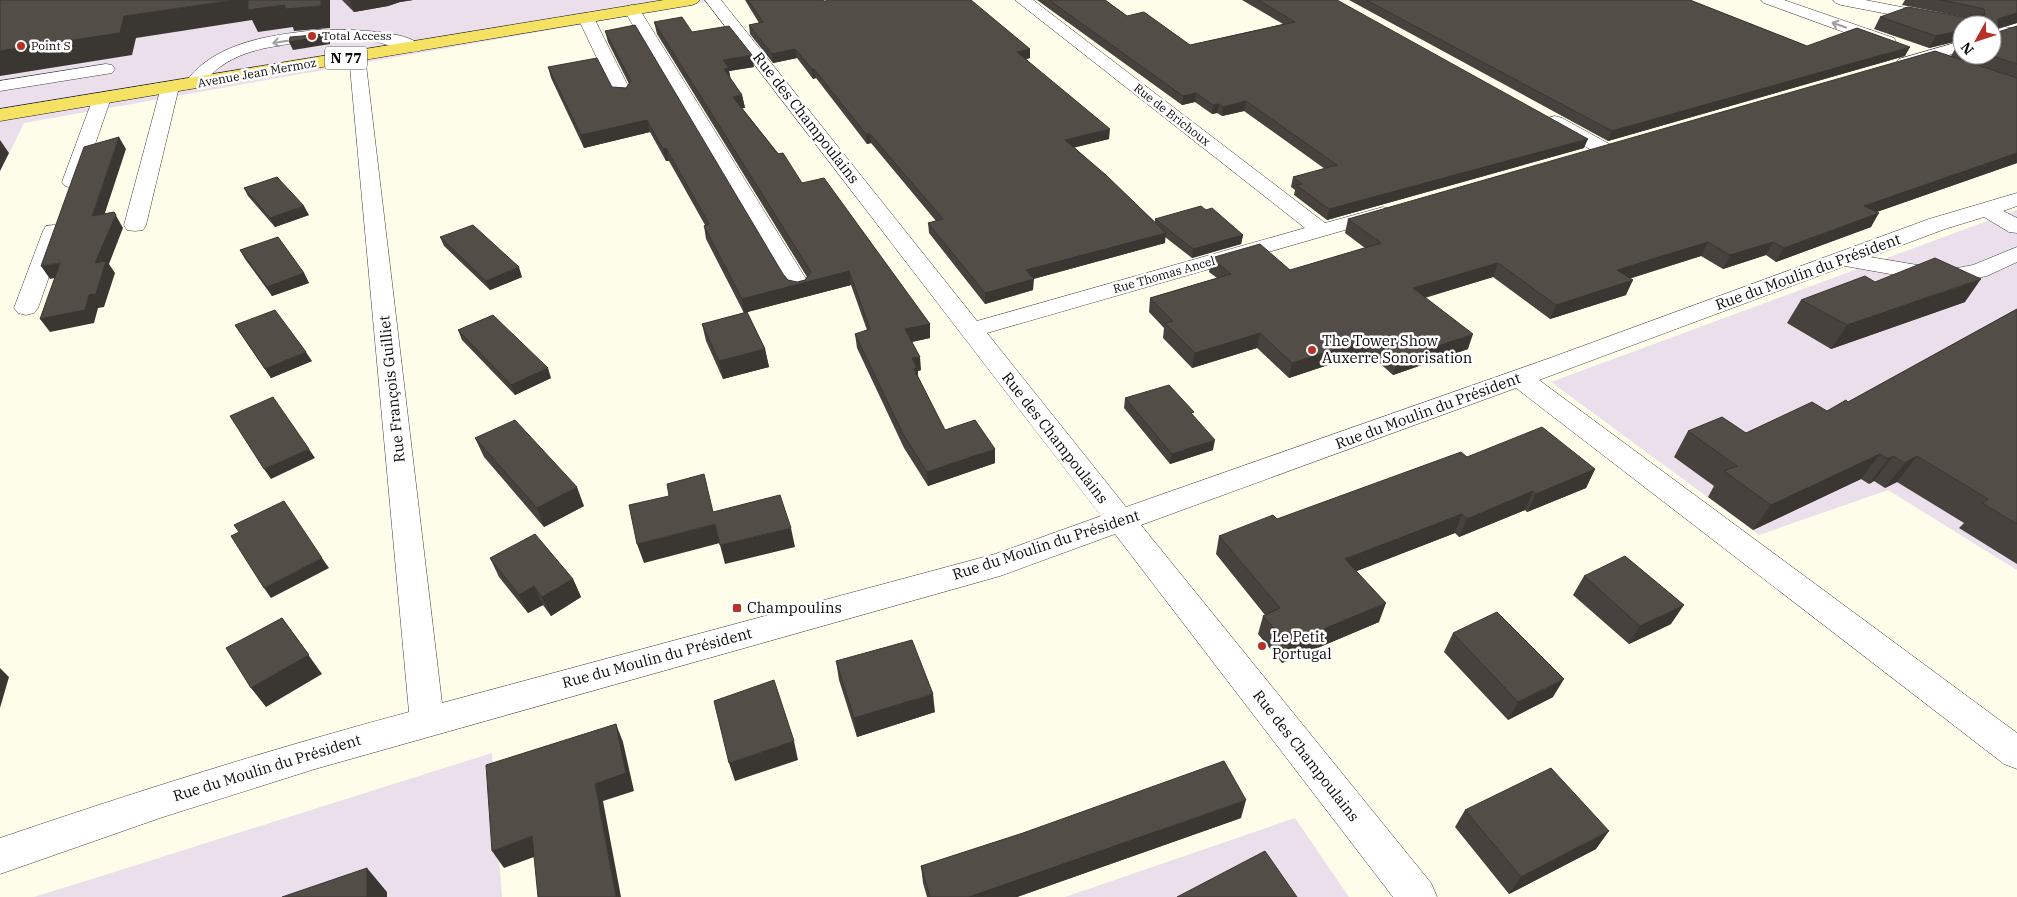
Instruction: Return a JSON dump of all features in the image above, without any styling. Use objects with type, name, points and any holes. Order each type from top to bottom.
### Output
[{"type":"main road","name":"Avenue Jean Mermoz","points":[[0,115],[692,0]]},
{"type":"street","name":"Rue des Champoulains","points":[[713,0],[1417,897]]},
{"type":"street","name":"Rue de Brichoux","points":[[1023,0],[1321,230]]},
{"type":"street","points":[[1769,0],[1930,56]]},
{"type":"street","points":[[1841,0],[1952,22]]},
{"type":"street","points":[[632,10],[799,287]]},
{"type":"street","points":[[586,18],[623,94]]},
{"type":"street","points":[[193,84],[205,70],[222,58],[245,49],[294,39],[336,34],[373,36],[414,47]]},
{"type":"street","name":"Rue François Guilliet","points":[[357,56],[427,722]]},
{"type":"street","points":[[1884,70],[1930,56],[1952,56]]},
{"type":"street","points":[[0,86],[106,69]]},
{"type":"street","points":[[135,225],[170,88]]},
{"type":"street","points":[[26,308],[102,98]]},
{"type":"street","points":[[1538,112],[1616,147],[1579,158]]},
{"type":"street","name":"Rue du Moulin du Président","points":[[0,856],[163,800],[316,753],[1000,564],[1519,378],[1938,224],[2017,199]]},
{"type":"street","name":"Rue Thomas Ancel","points":[[971,330],[1405,207]]},
{"type":"street","points":[[1986,210],[2017,221]]},
{"type":"street","points":[[1986,210],[2017,228]]},
{"type":"street","points":[[1843,259],[1947,277],[1979,271],[2017,254]]},
{"type":"street","points":[[1519,378],[2017,753]]},
{"type":"shaded area","points":[[0,0],[719,0],[24,123],[0,172]]},
{"type":"shaded area","points":[[2017,210],[2017,570],[1888,490],[1759,535],[1551,382]]},
{"type":"shaded area","points":[[492,753],[502,897],[34,897],[108,874]]},
{"type":"shaded area","points":[[1295,818],[1349,897],[1065,897]]},
{"type":"building","points":[[0,0],[234,0],[124,16],[120,33],[0,51]]},
{"type":"building","points":[[248,0],[321,0],[321,6],[285,9],[285,5],[248,10]]},
{"type":"building","points":[[748,0],[971,0],[1030,49],[1017,52],[1110,129],[1065,140],[1106,175],[1166,233],[1026,270],[1034,279],[985,293],[928,223],[943,219],[870,134],[866,134],[814,69],[795,49],[772,54],[749,25],[763,22]]},
{"type":"building","points":[[1049,0],[1105,0],[1127,16],[1144,12],[1190,45],[1295,22],[1258,0],[1337,0],[1588,139],[1329,209],[1296,185],[1302,184],[1293,177],[1337,165],[1246,101],[1223,107],[1219,104],[1213,105],[1196,93],[1183,96]]},
{"type":"building","points":[[1366,0],[1690,0],[1807,46],[1857,28],[1910,47],[1612,131]]},
{"type":"building","points":[[1941,0],[2017,0],[2017,13],[2002,18],[2002,15],[1985,15],[1984,9]]},
{"type":"building","points":[[1908,7],[1952,15],[1952,32],[1936,36],[1880,17]]},
{"type":"building","points":[[682,17],[692,32],[729,26],[752,55],[723,60],[729,68],[724,69],[742,95],[733,97],[778,154],[783,153],[802,183],[824,178],[930,324],[905,329],[920,357],[912,358],[917,368],[914,369],[945,430],[975,420],[995,449],[927,472],[903,434],[855,334],[870,329],[849,271],[742,299],[704,226],[709,224],[666,148],[663,149],[647,120],[581,135],[548,67],[597,58],[612,87],[626,88],[631,81],[605,31],[635,25],[783,274],[788,280],[797,282],[805,280],[811,272],[654,22]]},
{"type":"building","points":[[2017,26],[2017,64],[2002,59],[2002,31]]},
{"type":"building","points":[[326,34],[326,36],[289,42],[290,37]]},
{"type":"building","points":[[1935,51],[1952,57],[1952,65],[1978,65],[2017,78],[2017,153],[1864,206],[1879,213],[1784,248],[1773,242],[1730,255],[1708,242],[1617,270],[1633,280],[1556,305],[1498,263],[1413,288],[1473,334],[1398,360],[1371,338],[1292,363],[1260,333],[1195,353],[1165,323],[1173,321],[1150,298],[1231,274],[1211,258],[1260,244],[1290,270],[1381,243],[1348,219]]},
{"type":"building","points":[[119,137],[92,216],[114,212],[116,215],[95,263],[106,261],[96,294],[89,295],[85,310],[40,319],[60,263],[41,266],[84,147]]},
{"type":"building","points":[[277,177],[304,206],[270,218],[244,188]]},
{"type":"building","points":[[1201,206],[1206,210],[1212,208],[1243,235],[1193,249],[1155,219]]},
{"type":"building","points":[[473,225],[519,267],[486,281],[440,237]]},
{"type":"building","points":[[278,237],[304,273],[267,287],[240,250]]},
{"type":"building","points":[[1935,258],[1981,279],[1847,325],[1801,300],[1865,276],[1875,282]]},
{"type":"building","points":[[2017,309],[2017,524],[1982,503],[1988,499],[1917,456],[1905,463],[1893,456],[1888,459],[1880,454],[1771,505],[1724,471],[1737,466],[1688,431],[1722,417],[1746,433],[1812,402],[1827,411],[1846,400],[1848,402]]},
{"type":"building","points":[[275,310],[306,352],[265,369],[235,325]]},
{"type":"building","points":[[747,312],[765,349],[719,361],[702,324]]},
{"type":"building","points":[[493,315],[548,368],[511,385],[458,330]]},
{"type":"building","points":[[1169,385],[1194,412],[1191,413],[1215,440],[1172,454],[1125,398]]},
{"type":"building","points":[[273,397],[309,449],[264,469],[230,416]]},
{"type":"building","points":[[515,420],[577,487],[537,508],[475,438]]},
{"type":"building","points":[[1542,427],[1595,469],[1536,494],[1533,491],[1467,519],[1462,514],[1345,559],[1386,603],[1288,644],[1263,616],[1280,608],[1219,536],[1273,515],[1277,519],[1461,452],[1467,457]]},
{"type":"building","points":[[704,474],[713,512],[780,495],[791,528],[720,545],[715,524],[637,544],[629,505],[669,496],[667,484]]},
{"type":"building","points":[[284,501],[322,558],[264,588],[231,536],[239,532],[234,525]]},
{"type":"building","points":[[535,534],[573,579],[542,597],[534,586],[519,595],[490,558]]},
{"type":"building","points":[[1625,556],[1684,605],[1640,626],[1584,576]]},
{"type":"building","points":[[1497,612],[1564,679],[1518,702],[1453,633]]},
{"type":"building","points":[[282,618],[309,655],[251,688],[226,648]]},
{"type":"building","points":[[912,640],[933,694],[854,718],[836,661]]},
{"type":"building","points":[[774,680],[794,741],[729,763],[714,701]]},
{"type":"building","points":[[616,724],[626,773],[595,784],[616,897],[538,897],[532,836],[492,851],[486,765]]},
{"type":"building","points":[[1224,761],[1246,800],[969,897],[930,897],[921,866],[1023,833]]},
{"type":"building","points":[[1551,768],[1609,831],[1521,877],[1465,810]]},
{"type":"building","points":[[1265,851],[1297,897],[1177,897]]},
{"type":"building","points":[[367,868],[367,897],[282,897]]},
{"type":"place","name":"Total Access","points":[[312,36]]},
{"type":"place","name":"Point S","points":[[21,46]]},
{"type":"place","name":"The Tower Show Auxerre Sonorisation","points":[[1312,350]]},
{"type":"place","name":"Champoulins","points":[[737,608]]},
{"type":"place","name":"Le Petit Portugal","points":[[1262,646]]}]
